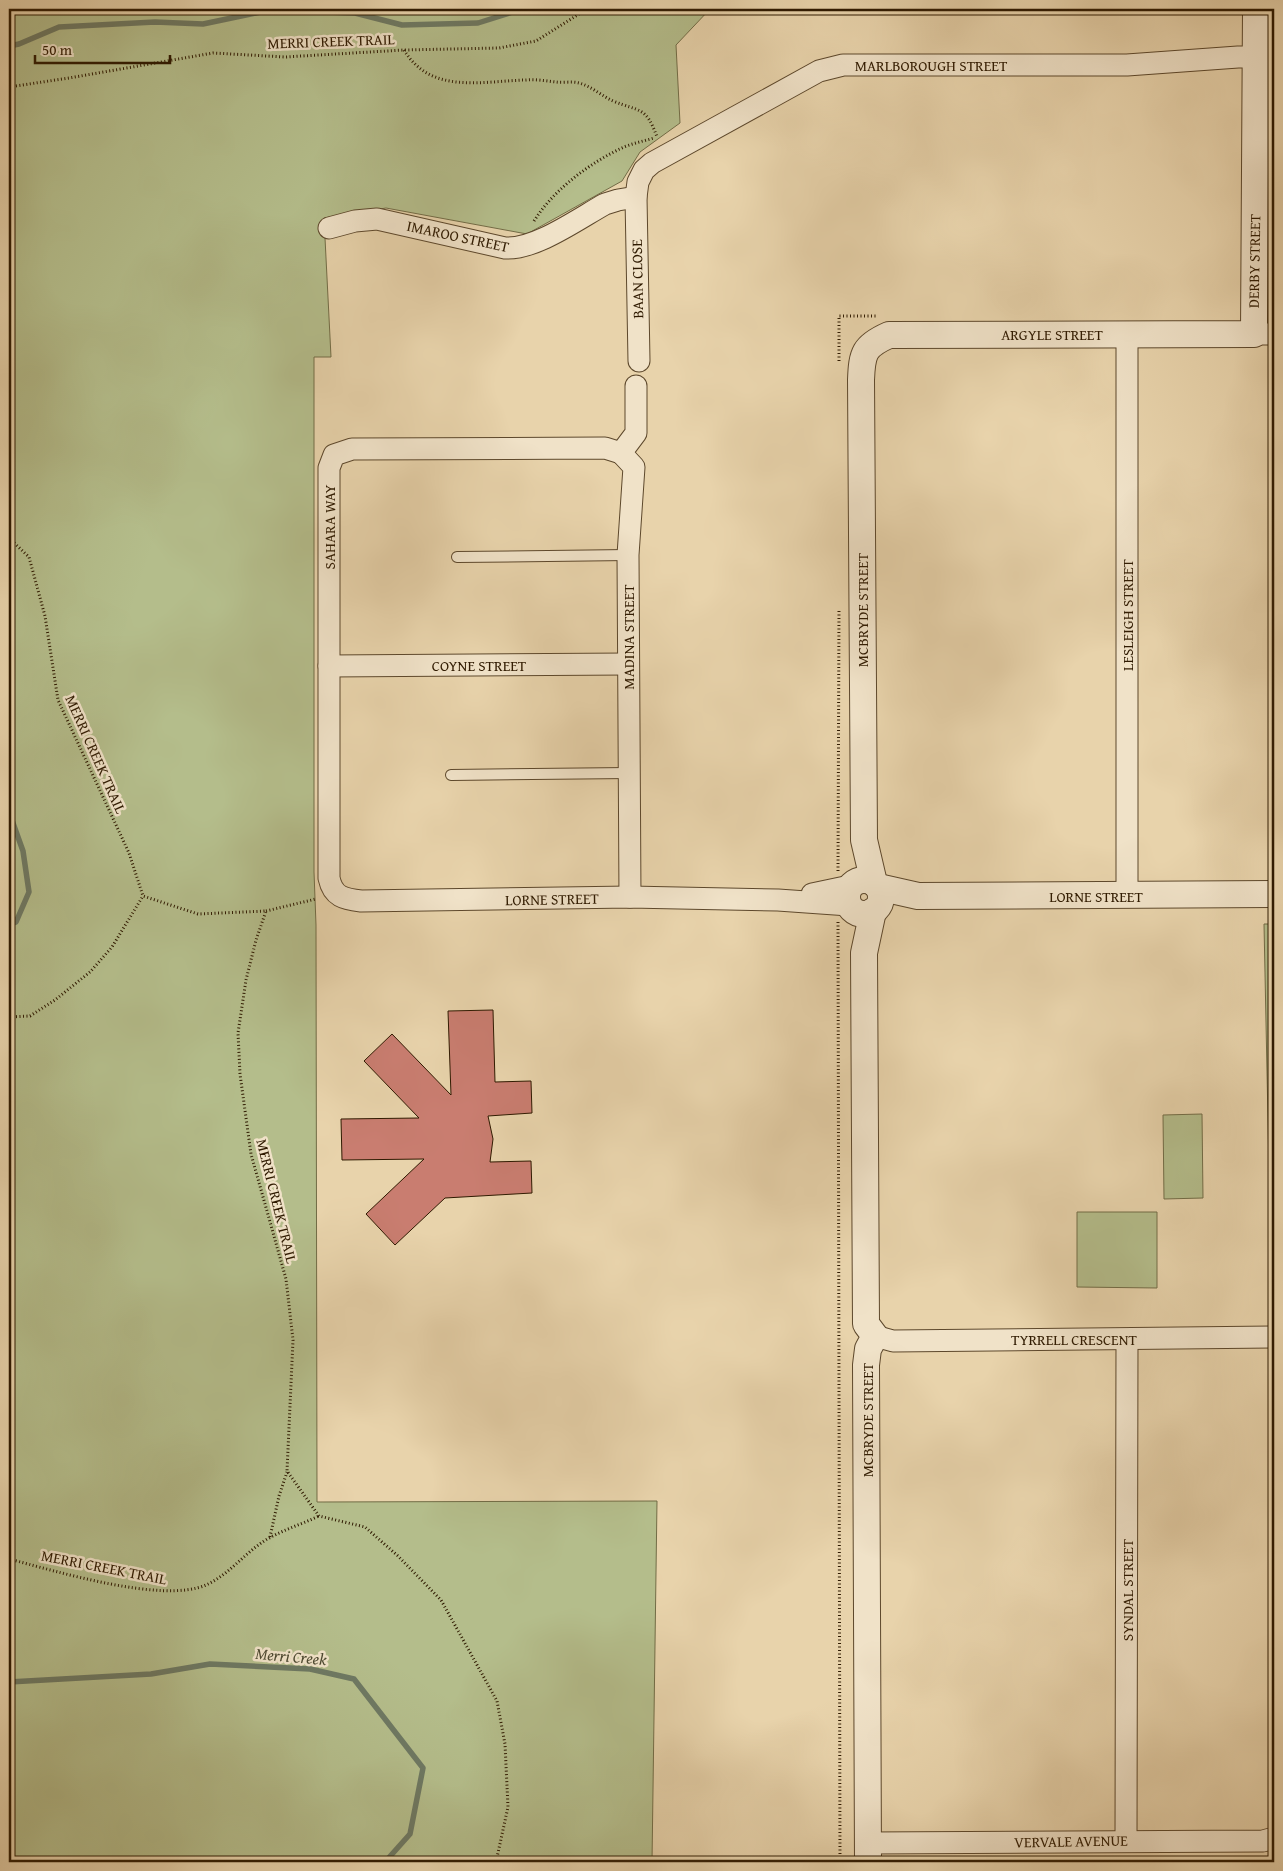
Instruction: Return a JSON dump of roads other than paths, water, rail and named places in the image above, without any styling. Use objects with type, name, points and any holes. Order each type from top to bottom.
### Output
[{"type":"street","name":"DERBY STREET","points":[[1256,9],[1265,57],[1264,334]]},
{"type":"street","name":"MARLBOROUGH STREET","points":[[636,197],[638,182],[644,170],[652,163],[819,71],[830,67],[844,65],[1127,66],[1265,57]]},
{"type":"street","name":"IMAROO STREET","points":[[329,228],[355,221],[377,219],[513,249],[530,245],[605,204],[636,197]]},
{"type":"street","name":"BAAN CLOSE","points":[[636,197],[639,361]]},
{"type":"street","name":"LESLEIGH STREET","points":[[1127,334],[1127,896]]},
{"type":"street","name":"ARGYLE STREET","points":[[861,380],[862,363],[867,349],[874,342],[889,335],[1264,334]]},
{"type":"street","name":"MCBRYDE STREET","points":[[861,380],[866,1324],[875,1336],[868,1349],[866,1365],[868,1853]]},
{"type":"street","points":[[621,453],[636,433],[636,386]]},
{"type":"street","name":"SAHARA WAY","points":[[331,888],[329,878],[329,468],[334,455],[352,449],[605,448],[621,453]]},
{"type":"street","name":"MADINA STREET","points":[[621,453],[634,467],[628,555],[630,897]]},
{"type":"street","name":"COYNE STREET","points":[[329,666],[628,664]]},
{"type":"street","name":"LORNE STREET","points":[[331,888],[347,900],[361,901],[630,897],[778,900],[864,896],[1274,894]]},
{"type":"street","name":"TYRRELL CRESCENT","points":[[875,1336],[893,1341],[1274,1337]]},
{"type":"street","name":"SYNDAL STREET","points":[[1126,1840],[1127,1340]]},
{"type":"street","name":"VERVALE AVENUE","points":[[868,1853],[1126,1840],[1263,1840],[1274,1838]]},
{"type":"lane","points":[[457,556],[628,555]]},
{"type":"lane","points":[[451,775],[628,773]]},
{"type":"waterway","name":"Merri Creek","points":[[9,46],[19,44],[59,27],[155,22],[203,24],[270,10],[355,13],[402,25],[478,23],[522,9]]},
{"type":"waterway","name":"Merri Creek","points":[[9,812],[23,851],[29,892],[16,922],[9,925]]},
{"type":"waterway","name":"Merri Creek","points":[[9,1682],[151,1674],[210,1664],[310,1669],[354,1679],[423,1768],[410,1834],[385,1862]]}]
